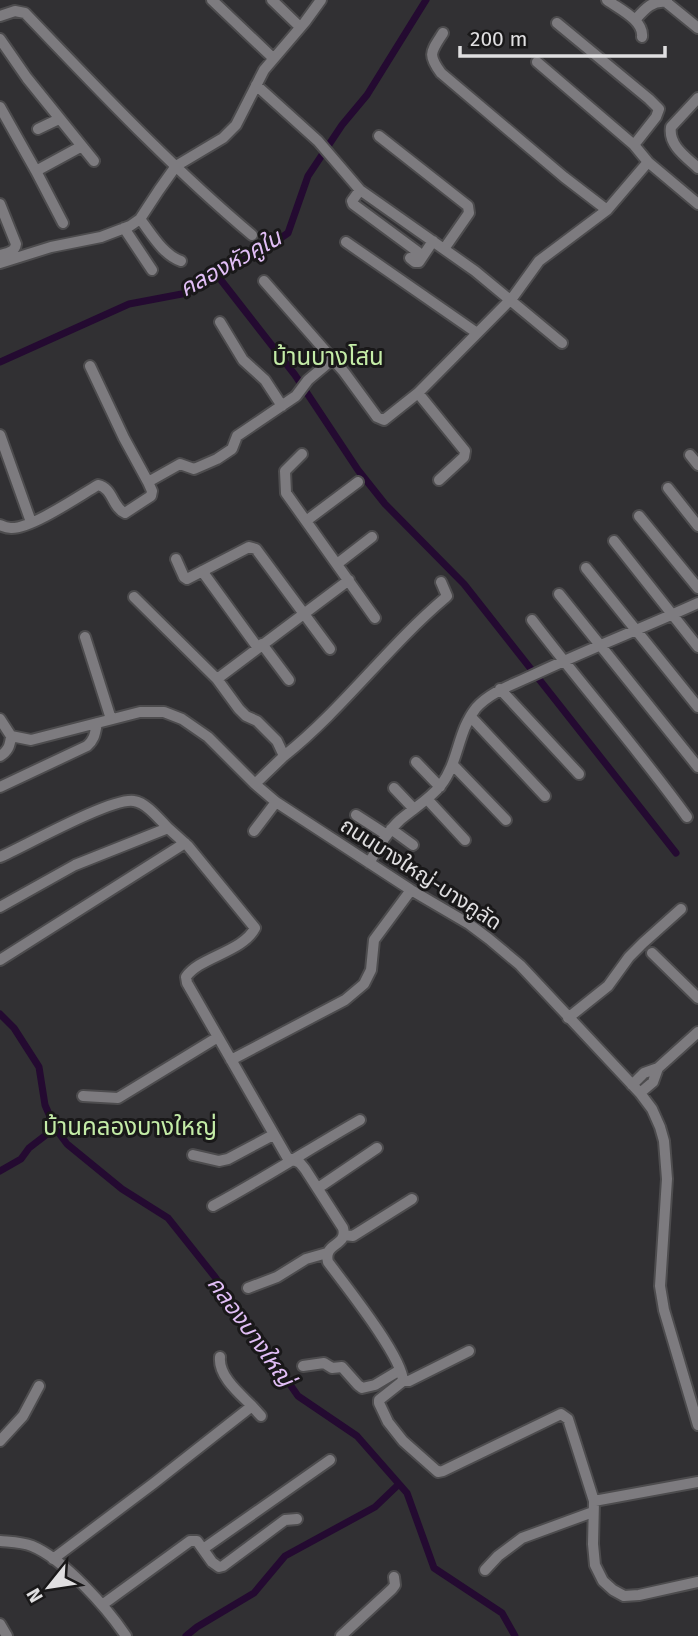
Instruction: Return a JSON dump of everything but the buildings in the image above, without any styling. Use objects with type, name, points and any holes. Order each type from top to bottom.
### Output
[{"type":"street","points":[[212,0],[273,58]]},
{"type":"street","points":[[272,0],[300,27]]},
{"type":"street","points":[[0,263],[51,247],[101,237],[140,219],[176,166],[223,138],[236,125],[264,70],[321,0]]},
{"type":"street","points":[[607,0],[635,20],[643,32],[642,37]]},
{"type":"street","points":[[635,20],[651,4],[664,1],[698,28]]},
{"type":"street","points":[[0,16],[15,11],[25,13],[176,166],[252,235]]},
{"type":"street","points":[[557,23],[659,109],[634,145]]},
{"type":"street","points":[[443,33],[431,53],[432,60],[441,73],[554,169],[607,210]]},
{"type":"street","points":[[0,39],[94,161]]},
{"type":"street","points":[[537,62],[698,204]]},
{"type":"street","points":[[256,85],[318,141],[360,190],[475,271],[562,343]]},
{"type":"street","points":[[698,98],[670,131],[672,142],[698,168]]},
{"type":"street","points":[[0,107],[63,223]]},
{"type":"street","points":[[38,130],[59,119]]},
{"type":"street","points":[[379,136],[468,206],[469,213],[444,249]]},
{"type":"street","points":[[36,171],[82,146]]},
{"type":"street","points":[[264,281],[333,359],[379,419],[384,420],[418,393],[518,292],[540,261],[607,210],[648,162]]},
{"type":"street","points":[[360,190],[353,197],[353,204],[414,255],[415,262],[419,262],[433,241]]},
{"type":"street","points":[[0,255],[16,248],[1,211]]},
{"type":"street","points":[[140,219],[169,254],[181,261]]},
{"type":"street","points":[[124,228],[152,270]]},
{"type":"street","points":[[346,242],[477,333]]},
{"type":"street","points":[[220,322],[243,360],[265,380],[282,405]]},
{"type":"street","points":[[148,482],[180,464],[194,469],[232,449],[237,436],[300,391],[308,380],[333,359]]},
{"type":"street","points":[[0,525],[13,528],[31,522],[68,504],[98,485],[107,489],[117,508],[125,513],[153,493],[90,366]]},
{"type":"street","points":[[418,393],[465,451],[464,457],[439,480]]},
{"type":"street","points":[[0,435],[31,522]]},
{"type":"street","points":[[302,454],[285,471],[285,490],[375,618]]},
{"type":"street","points":[[690,455],[698,465]]},
{"type":"street","points":[[306,521],[358,482]]},
{"type":"street","points":[[668,488],[698,526]]},
{"type":"street","points":[[639,516],[698,588]]},
{"type":"street","points":[[337,564],[372,537]]},
{"type":"street","points":[[614,541],[698,647]]},
{"type":"street","points":[[176,559],[185,579],[249,547],[254,547],[330,649]]},
{"type":"street","points":[[586,568],[698,707]]},
{"type":"street","points":[[202,571],[289,680]]},
{"type":"street","points":[[217,679],[349,580]]},
{"type":"street","points":[[255,784],[308,737],[447,596],[441,582]]},
{"type":"street","points":[[559,594],[698,767]]},
{"type":"street","points":[[134,597],[217,679],[239,709],[277,741],[284,756]]},
{"type":"street","points":[[369,863],[389,832],[440,787],[453,765],[458,743],[471,717],[482,703],[500,689],[698,603]]},
{"type":"street","points":[[532,620],[687,817]]},
{"type":"street","points":[[85,637],[111,719]]},
{"type":"street","points":[[500,689],[579,774]]},
{"type":"street","name":"ถนนบางใหญ่-บางคูลัด","points":[[10,736],[31,740],[140,712],[171,714],[208,737],[276,802],[411,890],[469,924],[520,965],[636,1089],[652,1109],[660,1127],[667,1179],[660,1286],[664,1310],[698,1425]]},
{"type":"street","points":[[471,717],[545,796]]},
{"type":"street","points":[[0,719],[10,736],[7,752],[0,756]]},
{"type":"street","points":[[0,788],[87,746],[93,741],[97,723]]},
{"type":"street","points":[[416,762],[440,787]]},
{"type":"street","points":[[453,765],[506,820]]},
{"type":"street","points":[[394,788],[414,809]]},
{"type":"street","points":[[427,799],[465,840]]},
{"type":"street","points":[[0,858],[81,818],[127,801],[135,801],[145,806],[185,843],[255,928],[251,935],[224,953],[191,970],[186,977],[187,983],[273,1135],[287,1157],[300,1163],[305,1169],[343,1228],[344,1236]]},
{"type":"street","points":[[254,831],[276,802]]},
{"type":"street","points":[[356,815],[413,845]]},
{"type":"street","points":[[0,907],[75,865],[168,828]]},
{"type":"street","points":[[0,960],[185,843]]},
{"type":"street","points":[[231,1060],[345,1000],[364,984],[371,970],[374,940],[411,890]]},
{"type":"street","points":[[568,1018],[608,986],[629,957],[681,909]]},
{"type":"street","points":[[652,953],[698,998]]},
{"type":"street","points":[[636,1089],[644,1073],[658,1068],[698,1032]]},
{"type":"street","points":[[83,1096],[118,1098],[218,1037]]},
{"type":"street","points":[[213,1206],[360,1120]]},
{"type":"street","points":[[193,1155],[219,1161],[228,1159],[273,1135]]},
{"type":"street","points":[[318,1188],[377,1149]]},
{"type":"street","points":[[248,1288],[277,1277],[306,1259],[327,1253],[344,1236],[353,1236],[412,1199]]},
{"type":"street","points":[[327,1253],[328,1262],[379,1333],[402,1375],[409,1381],[469,1351]]},
{"type":"street","points":[[220,1357],[219,1366],[224,1374],[261,1416]]},
{"type":"street","points":[[303,1366],[324,1363],[332,1368],[342,1367],[358,1385],[367,1388],[402,1375]]},
{"type":"street","points":[[402,1375],[381,1398],[379,1404],[388,1422],[403,1441],[438,1472],[561,1414],[568,1419],[593,1506],[595,1565],[603,1581],[620,1595],[639,1595],[698,1582]]},
{"type":"street","points":[[0,1441],[23,1416],[39,1386]]},
{"type":"street","points":[[53,1559],[252,1406]]},
{"type":"street","points":[[203,1549],[330,1460]]},
{"type":"street","points":[[485,1570],[522,1538],[593,1506],[698,1482]]},
{"type":"street","points":[[102,1605],[183,1545],[197,1541],[215,1565],[223,1566],[285,1520],[297,1519]]},
{"type":"street","points":[[0,1541],[32,1546],[53,1559],[102,1605],[126,1636]]},
{"type":"street","points":[[341,1636],[392,1590],[395,1585],[394,1577]]},
{"type":"street","points":[[0,1624],[7,1636]]},
{"type":"waterway","name":"คลองหัวคูใน","points":[[0,362],[129,304],[187,293],[288,233],[308,176],[342,125],[367,95],[426,0]]},
{"type":"waterway","points":[[217,275],[295,375],[358,470],[385,504],[464,584],[676,853]]},
{"type":"waterway","name":"คลองบางใหญ่","points":[[0,1014],[14,1028],[39,1067],[45,1105],[55,1128],[67,1144],[122,1189],[168,1218],[215,1277],[298,1396],[357,1436],[407,1493],[434,1568],[502,1613],[515,1636]]},
{"type":"waterway","points":[[0,1171],[21,1159],[29,1148],[55,1128]]},
{"type":"waterway","points":[[186,1636],[254,1593],[285,1556],[375,1507],[399,1484]]},
{"type":"district","name":"บ้านบางโสน","points":[[328,357]]},
{"type":"district","name":"บ้านคลองบางใหญ่","points":[[130,1127]]}]
